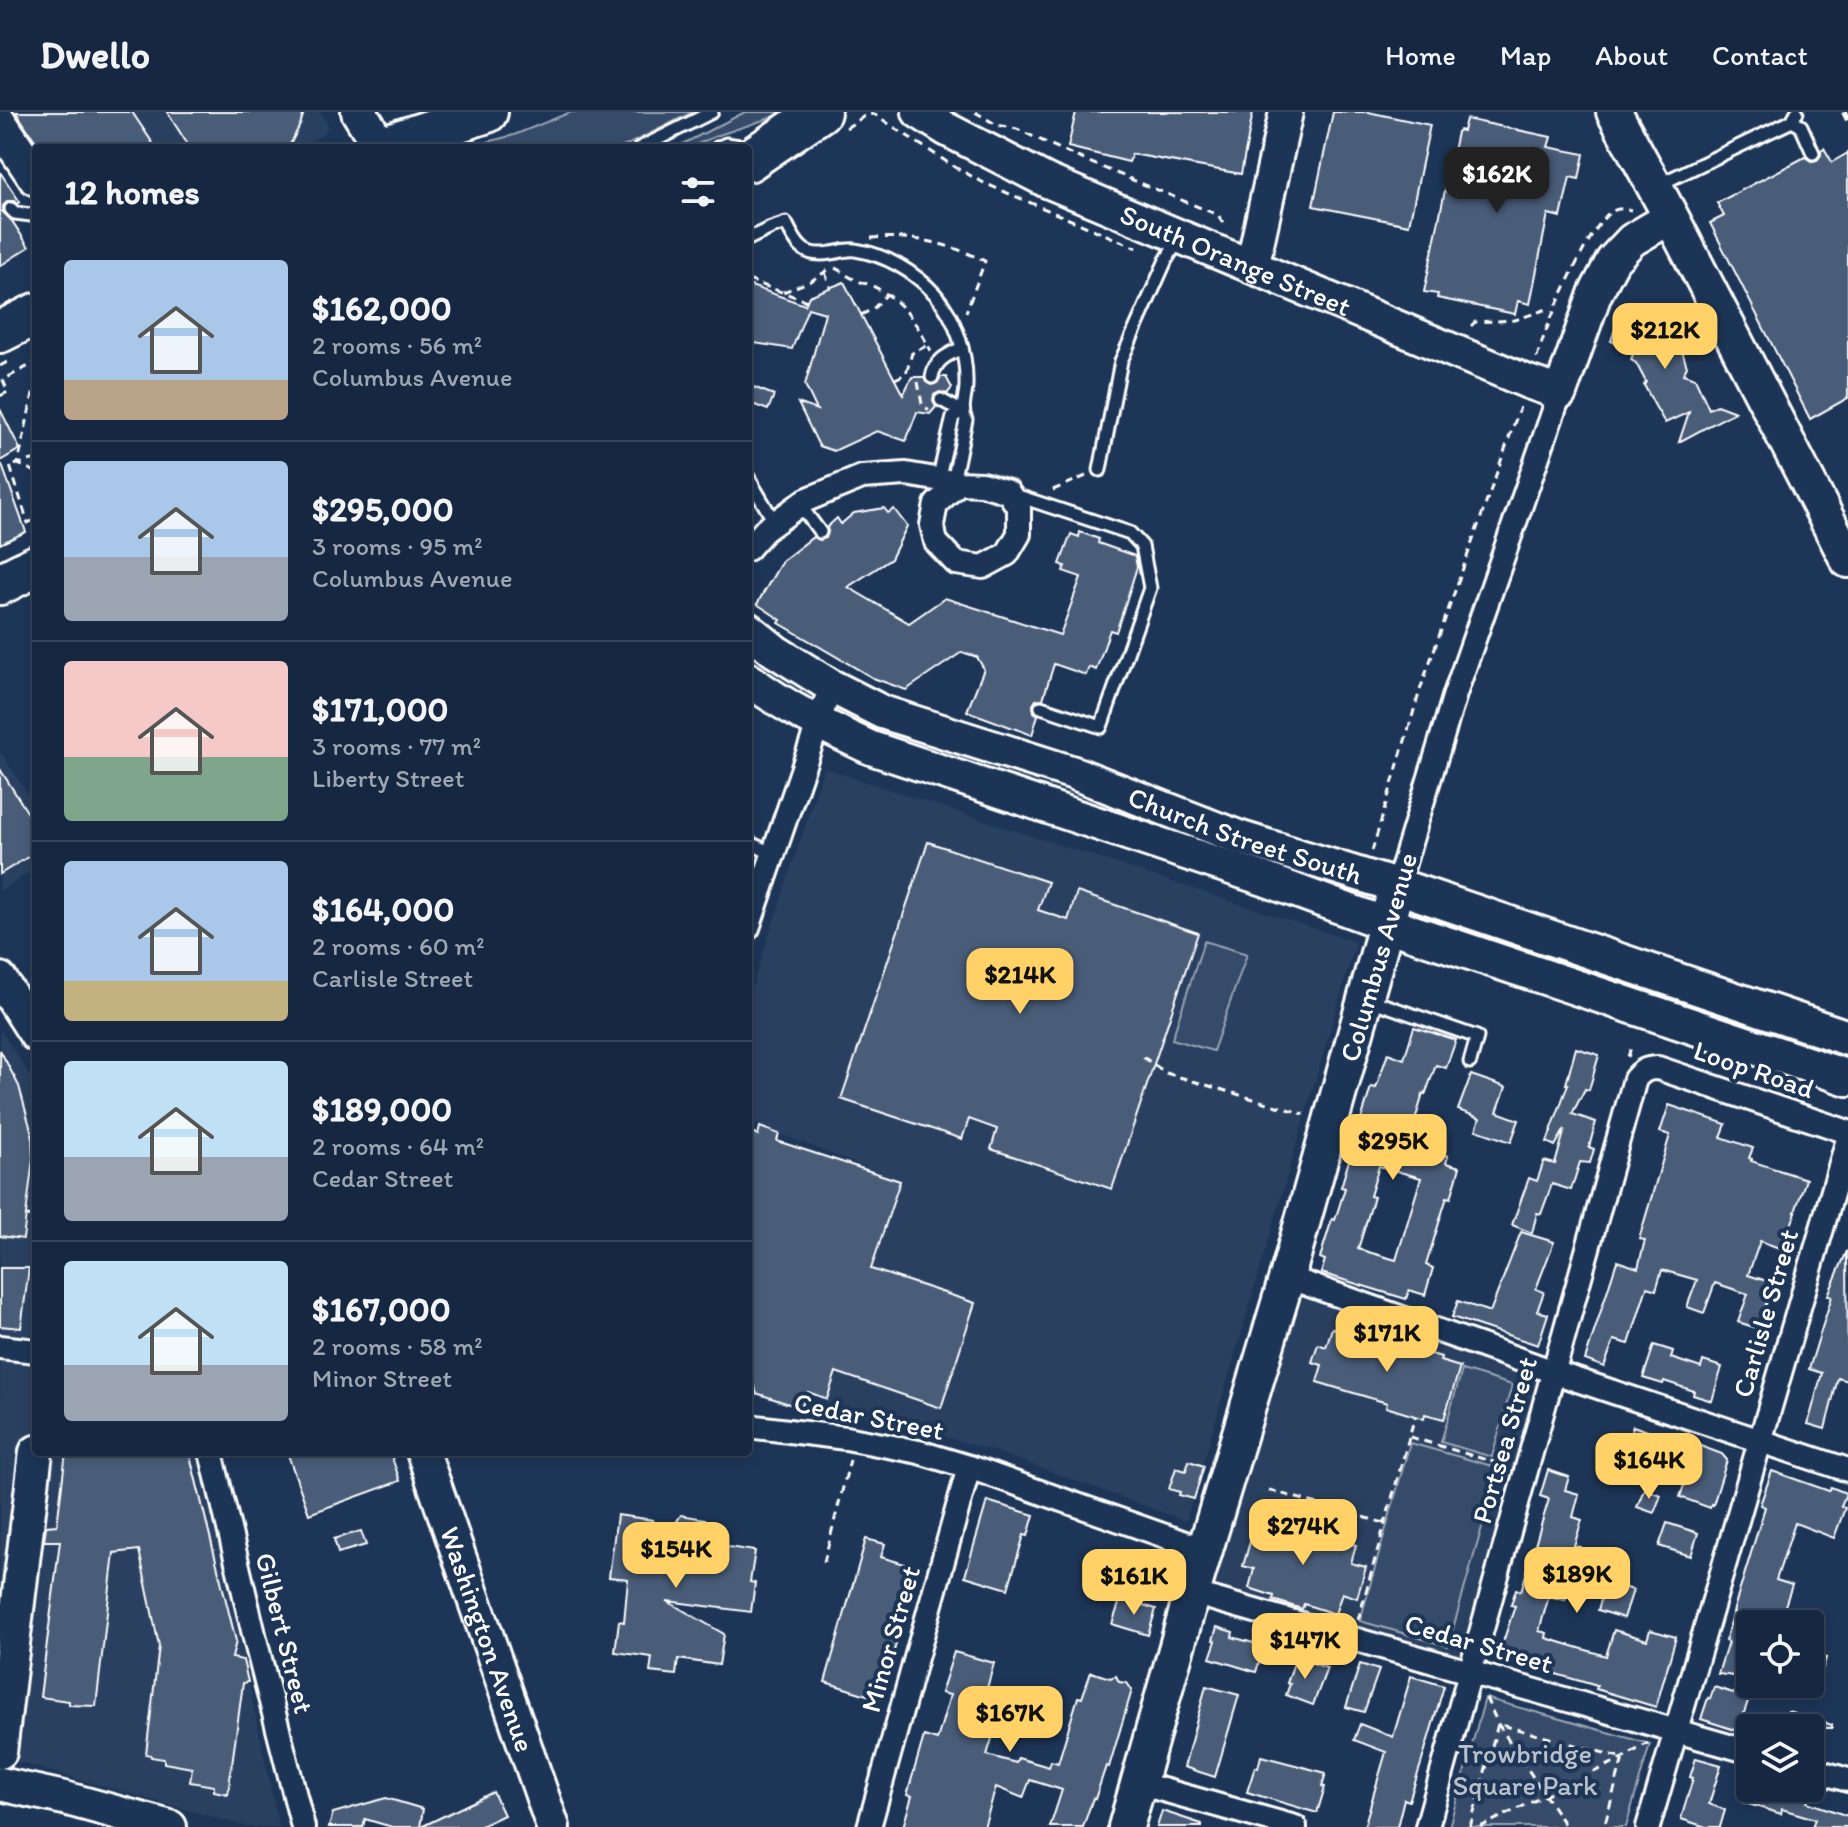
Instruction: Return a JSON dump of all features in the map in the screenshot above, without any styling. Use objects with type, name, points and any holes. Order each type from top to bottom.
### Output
[{"type":"highway","points":[[391,144],[487,112]]},
{"type":"highway","points":[[757,155],[830,122]]},
{"type":"highway","points":[[0,584],[32,568]]},
{"type":"main road","points":[[359,112],[377,144]]},
{"type":"main road","name":"South Orange Street","points":[[919,112],[1173,248],[1252,267],[1560,393]]},
{"type":"main road","points":[[1252,267],[1286,112]]},
{"type":"main road","points":[[1614,112],[1848,560]]},
{"type":"main road","points":[[0,124],[32,172]]},
{"type":"main road","name":"Columbus Avenue","points":[[1560,393],[1595,294],[1613,260],[1632,240],[1671,217]]},
{"type":"main road","name":"Church Street South","points":[[752,632],[775,651],[831,686],[882,712],[1074,773],[1238,837],[1397,886],[1848,1038]]},
{"type":"main road","name":"Church Street South","points":[[752,682],[817,723],[871,748],[1848,1078]]},
{"type":"main road","points":[[913,762],[925,745],[964,737]]},
{"type":"main road","name":"Columbus Avenue","points":[[1126,1827],[1287,1277],[1397,886]]},
{"type":"main road","points":[[0,979],[32,1029]]},
{"type":"main road","points":[[0,1752],[36,1456]]},
{"type":"main road","name":"Washington Avenue","points":[[424,1456],[553,1827]]},
{"type":"main road","points":[[0,1784],[170,1827]]},
{"type":"street","name":"Columbus Avenue","points":[[1397,886],[1455,694],[1560,393]]},
{"type":"street","points":[[752,545],[765,530],[806,500],[862,477],[906,474],[982,484],[1008,492],[1019,508],[1019,534],[1007,554],[983,567],[956,563],[936,542],[932,525],[936,504],[950,482]]},
{"type":"street","points":[[752,916],[831,686]]},
{"type":"street","name":"Loop Road","points":[[1633,1068],[1658,1068],[1848,1132]]},
{"type":"street","name":"Portsea Street","points":[[1427,1827],[1635,1079],[1633,1068]]},
{"type":"street","name":"Carlisle Street","points":[[1648,1827],[1848,1139]]},
{"type":"street","points":[[1287,1277],[1554,1372],[1848,1470]]},
{"type":"street","points":[[0,1347],[32,1351]]},
{"type":"street","name":"Cedar Street","points":[[752,1426],[846,1438],[919,1452],[1205,1550]]},
{"type":"street","name":"Gilbert Street","points":[[212,1456],[303,1827]]},
{"type":"street","name":"Minor Street","points":[[869,1827],[969,1467]]},
{"type":"street","name":"Cedar Street","points":[[1192,1593],[1736,1748]]},
{"type":"street","points":[[1824,1773],[1848,1780]]},
{"type":"street","points":[[1138,1783],[1295,1827]]},
{"type":"lane","points":[[648,144],[712,112]]},
{"type":"lane","points":[[1654,187],[1794,116],[1813,153]]},
{"type":"lane","points":[[11,209],[15,213],[32,214]]},
{"type":"lane","points":[[752,237],[786,223],[794,241],[814,255],[852,249],[884,257],[909,272],[935,294],[958,332],[965,362],[966,388],[961,411],[953,417],[950,482]]},
{"type":"lane","points":[[1100,470],[1121,361],[1173,248]]},
{"type":"lane","points":[[932,377],[938,361],[962,348]]},
{"type":"lane","points":[[941,400],[961,411]]},
{"type":"lane","points":[[752,484],[775,523]]},
{"type":"lane","points":[[1008,492],[1130,533],[1142,546],[1150,588],[1101,727],[1041,707]]},
{"type":"lane","points":[[800,505],[820,532]]},
{"type":"lane","points":[[752,844],[773,854]]},
{"type":"lane","points":[[1366,998],[1477,1037],[1470,1062]]},
{"type":"path","points":[[880,116],[886,112]]},
{"type":"path","points":[[975,112],[997,125],[1017,129],[1218,215],[1227,228]]},
{"type":"path","points":[[830,122],[866,113],[880,116],[953,166],[984,183],[1173,248]]},
{"type":"path","points":[[864,238],[898,237],[929,241],[985,261],[963,320]]},
{"type":"path","points":[[783,292],[836,268],[886,295],[907,312],[921,329],[931,351]]},
{"type":"path","points":[[825,272],[830,287]]},
{"type":"path","points":[[752,281],[807,301]]},
{"type":"path","points":[[861,315],[873,309],[886,295]]},
{"type":"path","points":[[1471,326],[1475,322],[1515,320],[1550,308]]},
{"type":"path","points":[[906,374],[912,353],[928,345]]},
{"type":"path","points":[[0,396],[8,392],[3,380],[32,364]]},
{"type":"path","points":[[895,379],[906,374],[918,380]]},
{"type":"path","points":[[18,464],[32,398]]},
{"type":"path","points":[[1371,855],[1421,687],[1519,409]]},
{"type":"path","points":[[32,460],[10,466],[28,523],[32,521]]},
{"type":"path","points":[[18,464],[32,470]]},
{"type":"path","points":[[1053,490],[1100,470]]},
{"type":"path","points":[[1632,1044],[1633,1068]]},
{"type":"path","points":[[1143,1057],[1166,1073],[1308,1116]]},
{"type":"path","points":[[26,1216],[32,1217]]},
{"type":"path","points":[[1356,1626],[1415,1416]]},
{"type":"path","points":[[1409,1437],[1510,1467]]},
{"type":"path","points":[[824,1562],[851,1456]]},
{"type":"path","points":[[1269,1490],[1385,1523]]},
{"type":"path","points":[[1484,1695],[1498,1724],[1566,1827]]},
{"type":"path","points":[[1498,1724],[1623,1758]]},
{"type":"path","points":[[1470,1827],[1498,1724]]},
{"type":"path","points":[[1480,1827],[1623,1758],[1653,1740]]},
{"type":"path","points":[[1604,1827],[1623,1758]]},
{"type":"shaded area","points":[[132,112],[320,112],[328,127],[322,135],[303,144],[153,144]]},
{"type":"shaded area","points":[[0,751],[32,801],[32,871],[0,891]]},
{"type":"shaded area","points":[[824,768],[1356,942],[1186,1521],[1003,1454],[871,1418],[824,1410],[900,1181],[752,1123],[752,987]]},
{"type":"shaded area","points":[[0,1029],[32,1079],[32,1456],[201,1456],[279,1827],[248,1827],[0,1757]]},
{"type":"shaded area","points":[[1283,1288],[1551,1384],[1470,1672],[1192,1593]]},
{"type":"green space","points":[[571,112],[693,112],[629,144],[479,144],[514,135]]},
{"type":"green space","points":[[745,112],[784,112],[698,144],[683,144]]},
{"type":"green space","points":[[1204,941],[1247,954],[1213,1051],[1172,1039]]},
{"type":"green space","points":[[1462,1370],[1512,1385],[1492,1457],[1441,1442]]},
{"type":"green space","points":[[1410,1443],[1499,1468],[1448,1646],[1360,1621]]},
{"type":"green space","name":"Trowbridge Square Park","points":[[1485,1698],[1650,1744],[1626,1827],[1449,1827]]},
{"type":"building","points":[[16,112],[132,112],[153,144],[37,144]]},
{"type":"building","points":[[167,112],[304,112],[290,144],[187,144]]},
{"type":"building","points":[[1076,112],[1253,112],[1241,174],[1132,154],[1129,162],[1068,147]]},
{"type":"building","points":[[1333,112],[1368,112],[1430,125],[1409,225],[1313,206]]},
{"type":"building","points":[[1466,119],[1551,137],[1548,147],[1584,154],[1579,179],[1570,177],[1561,217],[1548,214],[1530,304],[1518,301],[1515,314],[1437,298],[1438,294],[1424,292],[1457,132],[1463,131]]},
{"type":"building","points":[[1824,148],[1832,162],[1848,153],[1848,398],[1810,419],[1710,223],[1724,216],[1717,203],[1805,157],[1811,161],[1817,160]]},
{"type":"building","points":[[0,172],[20,202],[8,201],[3,206],[3,212],[29,247],[0,266]]},
{"type":"building","points":[[844,282],[903,395],[912,377],[924,377],[931,385],[946,377],[952,388],[947,394],[940,392],[934,395],[936,407],[930,414],[917,412],[906,441],[877,431],[834,451],[819,446],[798,403],[817,410],[805,385],[825,313],[808,308],[792,349],[752,343],[752,286],[805,305],[809,296]]},
{"type":"building","points":[[1657,305],[1678,349],[1682,351],[1687,367],[1683,374],[1695,378],[1709,409],[1717,405],[1735,412],[1679,442],[1689,412],[1665,423],[1636,363],[1631,360],[1634,351],[1611,341],[1619,317],[1638,307],[1641,314]]},
{"type":"building","points":[[752,387],[774,395],[768,410],[752,404]]},
{"type":"building","points":[[0,409],[20,449],[0,461]]},
{"type":"building","points":[[0,466],[26,532],[0,544]]},
{"type":"building","points":[[884,508],[888,513],[894,509],[907,526],[891,559],[848,587],[909,623],[945,598],[1060,635],[1081,577],[1063,571],[1065,566],[1060,564],[1071,534],[1079,537],[1080,532],[1099,539],[1098,543],[1135,556],[1137,567],[1116,632],[1110,630],[1096,670],[1089,667],[1086,675],[1054,664],[1043,699],[1036,700],[1033,705],[1038,715],[1032,735],[967,711],[984,669],[977,657],[962,652],[906,690],[873,678],[779,623],[781,620],[757,604],[782,561],[813,537],[820,540],[826,538],[827,527],[837,518],[841,524],[854,513]]},
{"type":"building","points":[[0,769],[32,820],[32,854],[0,874]]},
{"type":"building","points":[[928,842],[1048,882],[1038,910],[1068,920],[1077,892],[1198,933],[1112,1189],[991,1149],[997,1129],[969,1119],[962,1139],[841,1099]]},
{"type":"building","points":[[1414,1027],[1456,1040],[1446,1068],[1436,1065],[1423,1094],[1408,1144],[1448,1156],[1446,1163],[1460,1167],[1451,1198],[1447,1197],[1426,1265],[1433,1268],[1425,1295],[1409,1290],[1406,1299],[1321,1273],[1325,1260],[1320,1258],[1345,1188],[1341,1187],[1371,1087],[1376,1088],[1388,1053],[1404,1059]],"holes":[[[1379,1166],[1421,1178],[1396,1260],[1358,1249],[1374,1197],[1370,1196]]]},
{"type":"building","points":[[1576,1048],[1599,1055],[1589,1090],[1585,1089],[1572,1114],[1596,1122],[1589,1147],[1594,1149],[1590,1163],[1580,1162],[1571,1190],[1552,1184],[1541,1214],[1537,1213],[1532,1233],[1512,1225],[1529,1178],[1537,1181],[1544,1161],[1555,1164],[1565,1129],[1555,1146],[1547,1142],[1568,1084]]},
{"type":"building","points":[[0,1050],[19,1086],[32,1134],[32,1167],[23,1239],[0,1236]]},
{"type":"building","points":[[1471,1075],[1506,1087],[1497,1112],[1519,1120],[1511,1142],[1476,1130],[1480,1118],[1458,1110]]},
{"type":"building","points":[[1669,1105],[1726,1124],[1721,1137],[1753,1148],[1749,1158],[1751,1161],[1806,1179],[1782,1249],[1760,1241],[1748,1275],[1773,1283],[1764,1310],[1772,1313],[1766,1331],[1738,1322],[1748,1294],[1715,1283],[1704,1313],[1687,1307],[1697,1280],[1662,1270],[1656,1290],[1647,1287],[1629,1344],[1614,1340],[1604,1367],[1585,1360],[1617,1261],[1638,1268],[1645,1240],[1639,1239],[1670,1135],[1660,1132]]},
{"type":"building","points":[[760,1127],[779,1134],[777,1141],[900,1181],[871,1269],[975,1303],[941,1408],[836,1372],[827,1399],[808,1392],[801,1408],[756,1393],[752,1385],[752,1132],[758,1135]]},
{"type":"building","points":[[1521,1232],[1554,1242],[1536,1289],[1544,1292],[1537,1311],[1548,1314],[1538,1345],[1452,1317],[1458,1301],[1490,1312]]},
{"type":"building","points":[[1847,1251],[1848,1381],[1838,1378],[1825,1429],[1808,1424],[1822,1373],[1809,1369],[1832,1296],[1828,1295]]},
{"type":"building","points":[[0,1268],[29,1268],[21,1328],[0,1326]]},
{"type":"building","points":[[1332,1328],[1405,1349],[1406,1346],[1441,1357],[1440,1361],[1460,1367],[1444,1419],[1425,1414],[1424,1419],[1386,1407],[1387,1403],[1317,1382],[1322,1365],[1312,1362],[1318,1344],[1326,1347]]},
{"type":"building","points":[[1654,1345],[1673,1351],[1671,1358],[1701,1368],[1703,1361],[1722,1367],[1712,1401],[1664,1381],[1663,1384],[1643,1378]]},
{"type":"building","points":[[1633,1426],[1722,1454],[1727,1460],[1710,1508],[1680,1497],[1688,1473],[1658,1462],[1653,1475],[1621,1462]]},
{"type":"building","points":[[66,1456],[190,1456],[236,1641],[232,1658],[243,1660],[248,1682],[243,1683],[228,1794],[214,1791],[214,1786],[190,1782],[192,1768],[164,1763],[164,1759],[146,1754],[159,1646],[139,1550],[114,1553],[96,1706],[69,1705],[69,1701],[40,1697],[60,1541],[44,1541],[46,1526],[57,1525]]},
{"type":"building","points":[[288,1456],[391,1456],[400,1481],[309,1514]]},
{"type":"building","points":[[1189,1461],[1204,1466],[1194,1499],[1169,1489],[1176,1468],[1186,1471]]},
{"type":"building","points":[[1548,1470],[1569,1477],[1565,1490],[1579,1494],[1573,1517],[1582,1520],[1574,1546],[1580,1547],[1579,1551],[1582,1552],[1565,1600],[1549,1596],[1539,1631],[1547,1633],[1546,1638],[1606,1656],[1614,1630],[1647,1640],[1650,1630],[1676,1637],[1656,1707],[1498,1657],[1515,1606],[1511,1605],[1516,1589],[1521,1591],[1549,1499],[1540,1496]]},
{"type":"building","points":[[1772,1471],[1829,1491],[1831,1487],[1846,1493],[1841,1506],[1845,1508],[1834,1538],[1795,1523],[1776,1580],[1792,1585],[1784,1609],[1787,1610],[1736,1610],[1736,1676],[1718,1674],[1733,1612],[1765,1507],[1760,1505]]},
{"type":"building","points":[[1644,1489],[1661,1495],[1654,1513],[1637,1507]]},
{"type":"building","points":[[987,1501],[1034,1515],[1028,1536],[1024,1535],[1008,1589],[965,1576]]},
{"type":"building","points":[[617,1515],[653,1520],[662,1544],[681,1515],[705,1519],[701,1543],[755,1551],[750,1582],[755,1583],[751,1612],[667,1601],[724,1634],[719,1665],[678,1659],[676,1675],[650,1672],[652,1657],[615,1652],[619,1621],[624,1622],[628,1579],[609,1577]]},
{"type":"building","points":[[1269,1519],[1326,1532],[1324,1536],[1356,1545],[1351,1563],[1366,1567],[1357,1598],[1342,1593],[1335,1614],[1304,1604],[1302,1609],[1249,1588],[1254,1569],[1243,1566],[1252,1535],[1263,1539]]},
{"type":"building","points":[[1667,1523],[1698,1533],[1691,1556],[1659,1546]]},
{"type":"building","points":[[361,1531],[366,1545],[338,1553],[334,1539]]},
{"type":"building","points":[[866,1539],[885,1544],[881,1557],[918,1568],[880,1699],[825,1682]]},
{"type":"building","points":[[1606,1582],[1633,1590],[1624,1618],[1598,1610]]},
{"type":"building","points":[[1121,1598],[1156,1609],[1148,1635],[1112,1624]]},
{"type":"building","points":[[1217,1627],[1233,1632],[1232,1637],[1264,1646],[1256,1672],[1210,1658]]},
{"type":"building","points":[[954,1652],[994,1663],[979,1717],[997,1722],[987,1755],[1016,1763],[1018,1758],[1049,1767],[1051,1761],[1058,1763],[1078,1697],[1082,1698],[1091,1672],[1110,1678],[1116,1676],[1119,1682],[1127,1683],[1132,1690],[1109,1767],[1106,1766],[1083,1827],[1050,1827],[1062,1790],[1030,1780],[1023,1798],[996,1787],[984,1827],[903,1827],[912,1796],[907,1795],[924,1736],[937,1740],[950,1695],[941,1693]]},
{"type":"building","points":[[1296,1657],[1327,1668],[1313,1705],[1286,1695]]},
{"type":"building","points":[[1360,1664],[1379,1670],[1364,1712],[1346,1707]]},
{"type":"building","points":[[1411,1676],[1444,1686],[1421,1764],[1409,1801],[1404,1799],[1397,1827],[1364,1827],[1386,1752],[1354,1740],[1360,1724],[1393,1737]]},
{"type":"building","points":[[1206,1686],[1239,1695],[1215,1777],[1184,1767]]},
{"type":"building","points":[[1714,1687],[1736,1694],[1736,1698],[1749,1698],[1744,1714],[1736,1714],[1736,1730],[1701,1719]]},
{"type":"building","points":[[1014,1696],[1029,1701],[1023,1722],[1008,1717]]},
{"type":"building","points":[[1261,1756],[1326,1773],[1317,1813],[1247,1792]]},
{"type":"building","points":[[1696,1758],[1721,1765],[1709,1804],[1725,1810],[1720,1827],[1706,1827],[1681,1819]]},
{"type":"building","points":[[493,1792],[504,1815],[479,1827],[421,1827]]},
{"type":"building","points":[[386,1798],[423,1809],[420,1827],[392,1827],[365,1819],[363,1827],[329,1827],[333,1813]]},
{"type":"building","points":[[1742,1802],[1807,1802],[1848,1816],[1848,1827],[1812,1827],[1815,1819],[1782,1809],[1781,1814]]},
{"type":"building","points":[[1162,1811],[1202,1824],[1202,1827],[1157,1827]]},
{"type":"railway","points":[[1844,112],[1848,120]]}]
